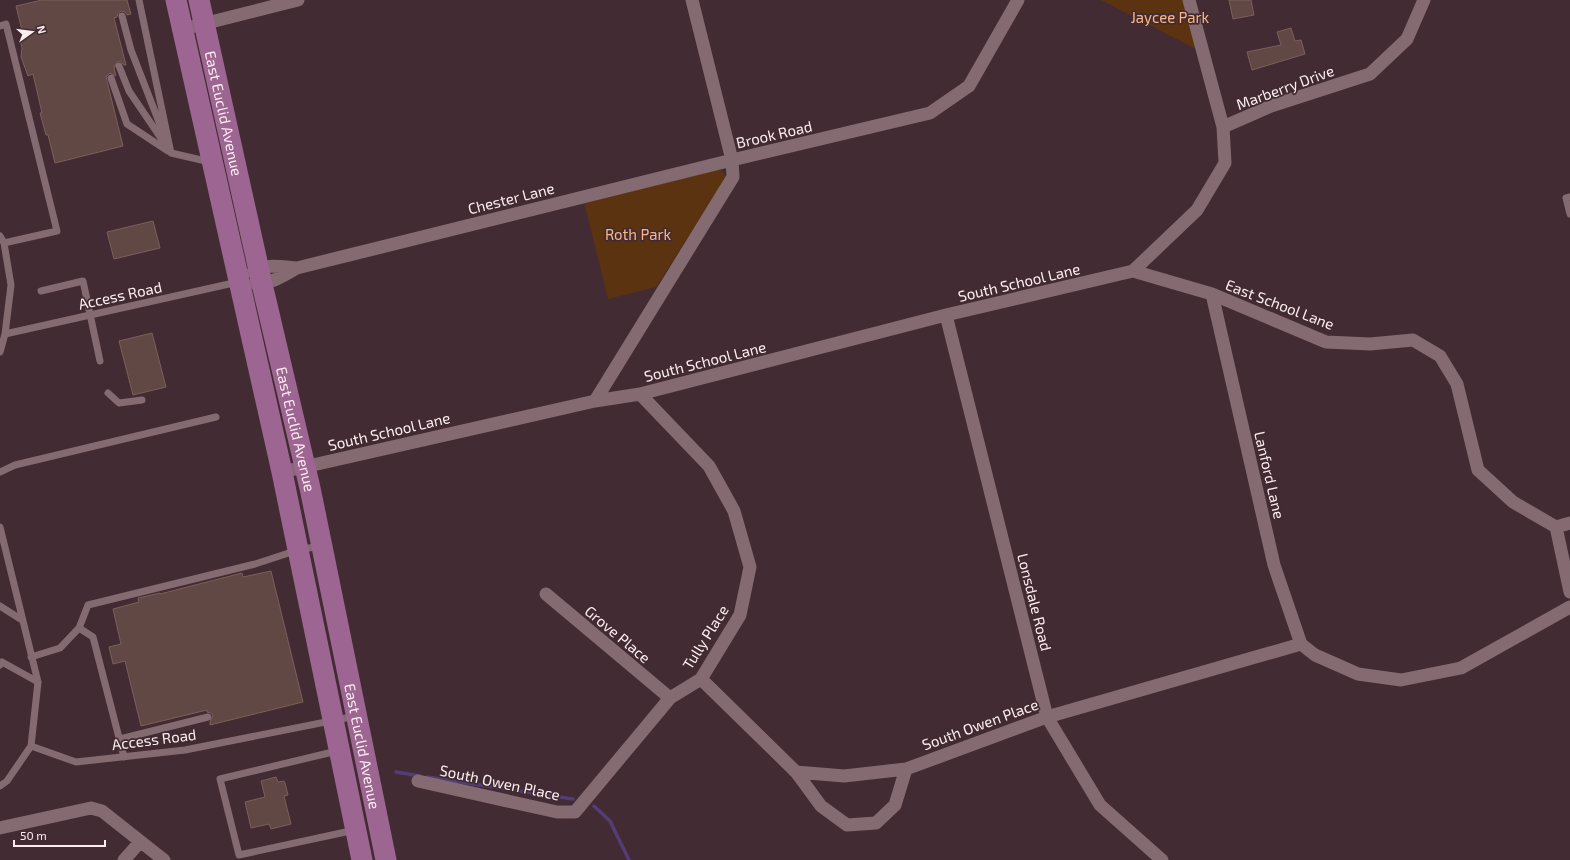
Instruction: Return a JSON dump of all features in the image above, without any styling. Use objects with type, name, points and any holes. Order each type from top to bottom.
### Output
[{"type":"main road","name":"East Euclid Avenue","points":[[176,0],[214,163],[282,472],[362,860]]},
{"type":"main road","name":"East Euclid Avenue","points":[[199,0],[322,545],[386,860]]},
{"type":"street","points":[[183,28],[298,0]]},
{"type":"street","points":[[692,0],[732,160]]},
{"type":"street","name":"Brook Road","points":[[596,401],[730,185],[733,177],[732,160],[930,113],[969,86],[1018,0]]},
{"type":"street","points":[[1189,0],[1223,127]]},
{"type":"street","name":"Marberry Drive","points":[[1133,271],[1197,210],[1225,163],[1223,127],[1271,106],[1370,74],[1407,39],[1424,0]]},
{"type":"street","name":"Chester Lane","points":[[240,282],[261,276],[276,279],[297,268],[732,160]]},
{"type":"street","name":"East School Lane","points":[[1133,271],[1212,294],[1326,342],[1370,344],[1413,340],[1440,356],[1457,384],[1478,470],[1513,502],[1556,527]]},
{"type":"street","name":"South School Lane","points":[[282,472],[596,401],[640,394],[946,316],[1133,271]]},
{"type":"street","name":"Lanford Lane","points":[[1212,294],[1274,565],[1301,644]]},
{"type":"street","name":"Lonsdale Road","points":[[946,316],[1047,717],[1100,805],[1162,860]]},
{"type":"street","name":"Tully Place","points":[[575,812],[670,698],[701,679],[740,616],[750,567],[734,511],[708,466],[640,394]]},
{"type":"street","points":[[1570,523],[1556,527],[1570,592]]},
{"type":"street","name":"Grove Place","points":[[546,594],[670,698]]},
{"type":"street","points":[[1301,644],[1315,655],[1358,674],[1401,680],[1461,668],[1570,607]]},
{"type":"street","name":"South Owen Place","points":[[796,772],[844,776],[906,769],[1047,717],[1301,644]]},
{"type":"street","points":[[701,679],[796,772],[821,806],[847,825],[876,823],[895,805],[906,769]]},
{"type":"street","name":"South Owen Place","points":[[418,781],[557,812],[575,812]]},
{"type":"street","points":[[0,828],[91,808],[102,811],[160,859]]},
{"type":"street","points":[[124,860],[140,842]]},
{"type":"lane","points":[[139,0],[172,153]]},
{"type":"lane","points":[[122,16],[131,50],[172,153]]},
{"type":"lane","points":[[0,26],[6,24],[57,231],[4,243]]},
{"type":"lane","points":[[119,66],[129,90],[172,153]]},
{"type":"lane","points":[[111,78],[127,124],[172,153],[214,163]]},
{"type":"lane","points":[[1570,197],[1566,198],[1570,214]]},
{"type":"lane","points":[[0,236],[4,243],[11,285],[5,334],[0,352]]},
{"type":"lane","points":[[41,291],[83,281],[100,361]]},
{"type":"lane","name":"Access Road","points":[[5,334],[240,282]]},
{"type":"lane","points":[[108,393],[119,403],[142,400]]},
{"type":"lane","points":[[0,472],[15,465],[216,417]]},
{"type":"lane","points":[[0,527],[38,682],[31,746],[7,781],[0,786]]},
{"type":"lane","points":[[31,657],[60,648],[79,628],[88,605],[255,564],[298,550],[322,545]]},
{"type":"lane","points":[[0,606],[22,620]]},
{"type":"lane","points":[[79,628],[93,637],[124,757]]},
{"type":"lane","points":[[0,665],[2,662],[38,682]]},
{"type":"lane","name":"Access Road","points":[[31,746],[76,762],[185,750],[357,716]]},
{"type":"lane","points":[[120,739],[208,717]]},
{"type":"lane","points":[[339,750],[220,780],[237,858],[355,830]]},
{"type":"green space","name":"Jaycee Park","points":[[1101,0],[1183,0],[1196,49]]},
{"type":"green space","name":"Roth Park","points":[[715,169],[720,170],[726,176],[724,181],[656,287],[608,299],[584,202]]},
{"type":"building","points":[[42,0],[127,0],[131,14],[127,15],[125,12],[121,11],[118,13],[117,17],[114,18],[126,65],[120,61],[117,62],[114,68],[116,76],[110,73],[106,77],[123,146],[55,163],[48,135],[46,135],[40,113],[42,113],[33,74],[28,76],[21,57],[22,48],[20,40],[24,39],[16,6]]},
{"type":"building","points":[[1229,0],[1251,0],[1254,15],[1233,19]]},
{"type":"building","points":[[1291,28],[1295,41],[1301,40],[1305,54],[1252,70],[1247,52],[1281,45],[1277,32]]},
{"type":"building","points":[[153,221],[160,248],[114,259],[107,232]]},
{"type":"building","points":[[152,333],[166,387],[133,395],[119,341]]},
{"type":"building","points":[[271,571],[303,702],[210,725],[213,716],[211,713],[207,712],[207,710],[141,726],[125,661],[113,664],[109,647],[121,644],[113,609],[139,602],[138,598],[160,594],[242,573],[243,577]]},
{"type":"building","points":[[276,777],[278,782],[284,781],[285,783],[288,795],[284,796],[291,824],[271,829],[269,824],[251,828],[245,802],[265,797],[261,781]]},
{"type":"waterway","points":[[396,772],[420,776]]},
{"type":"waterway","points":[[427,777],[573,799]]},
{"type":"waterway","points":[[594,806],[610,821],[629,860]]}]
